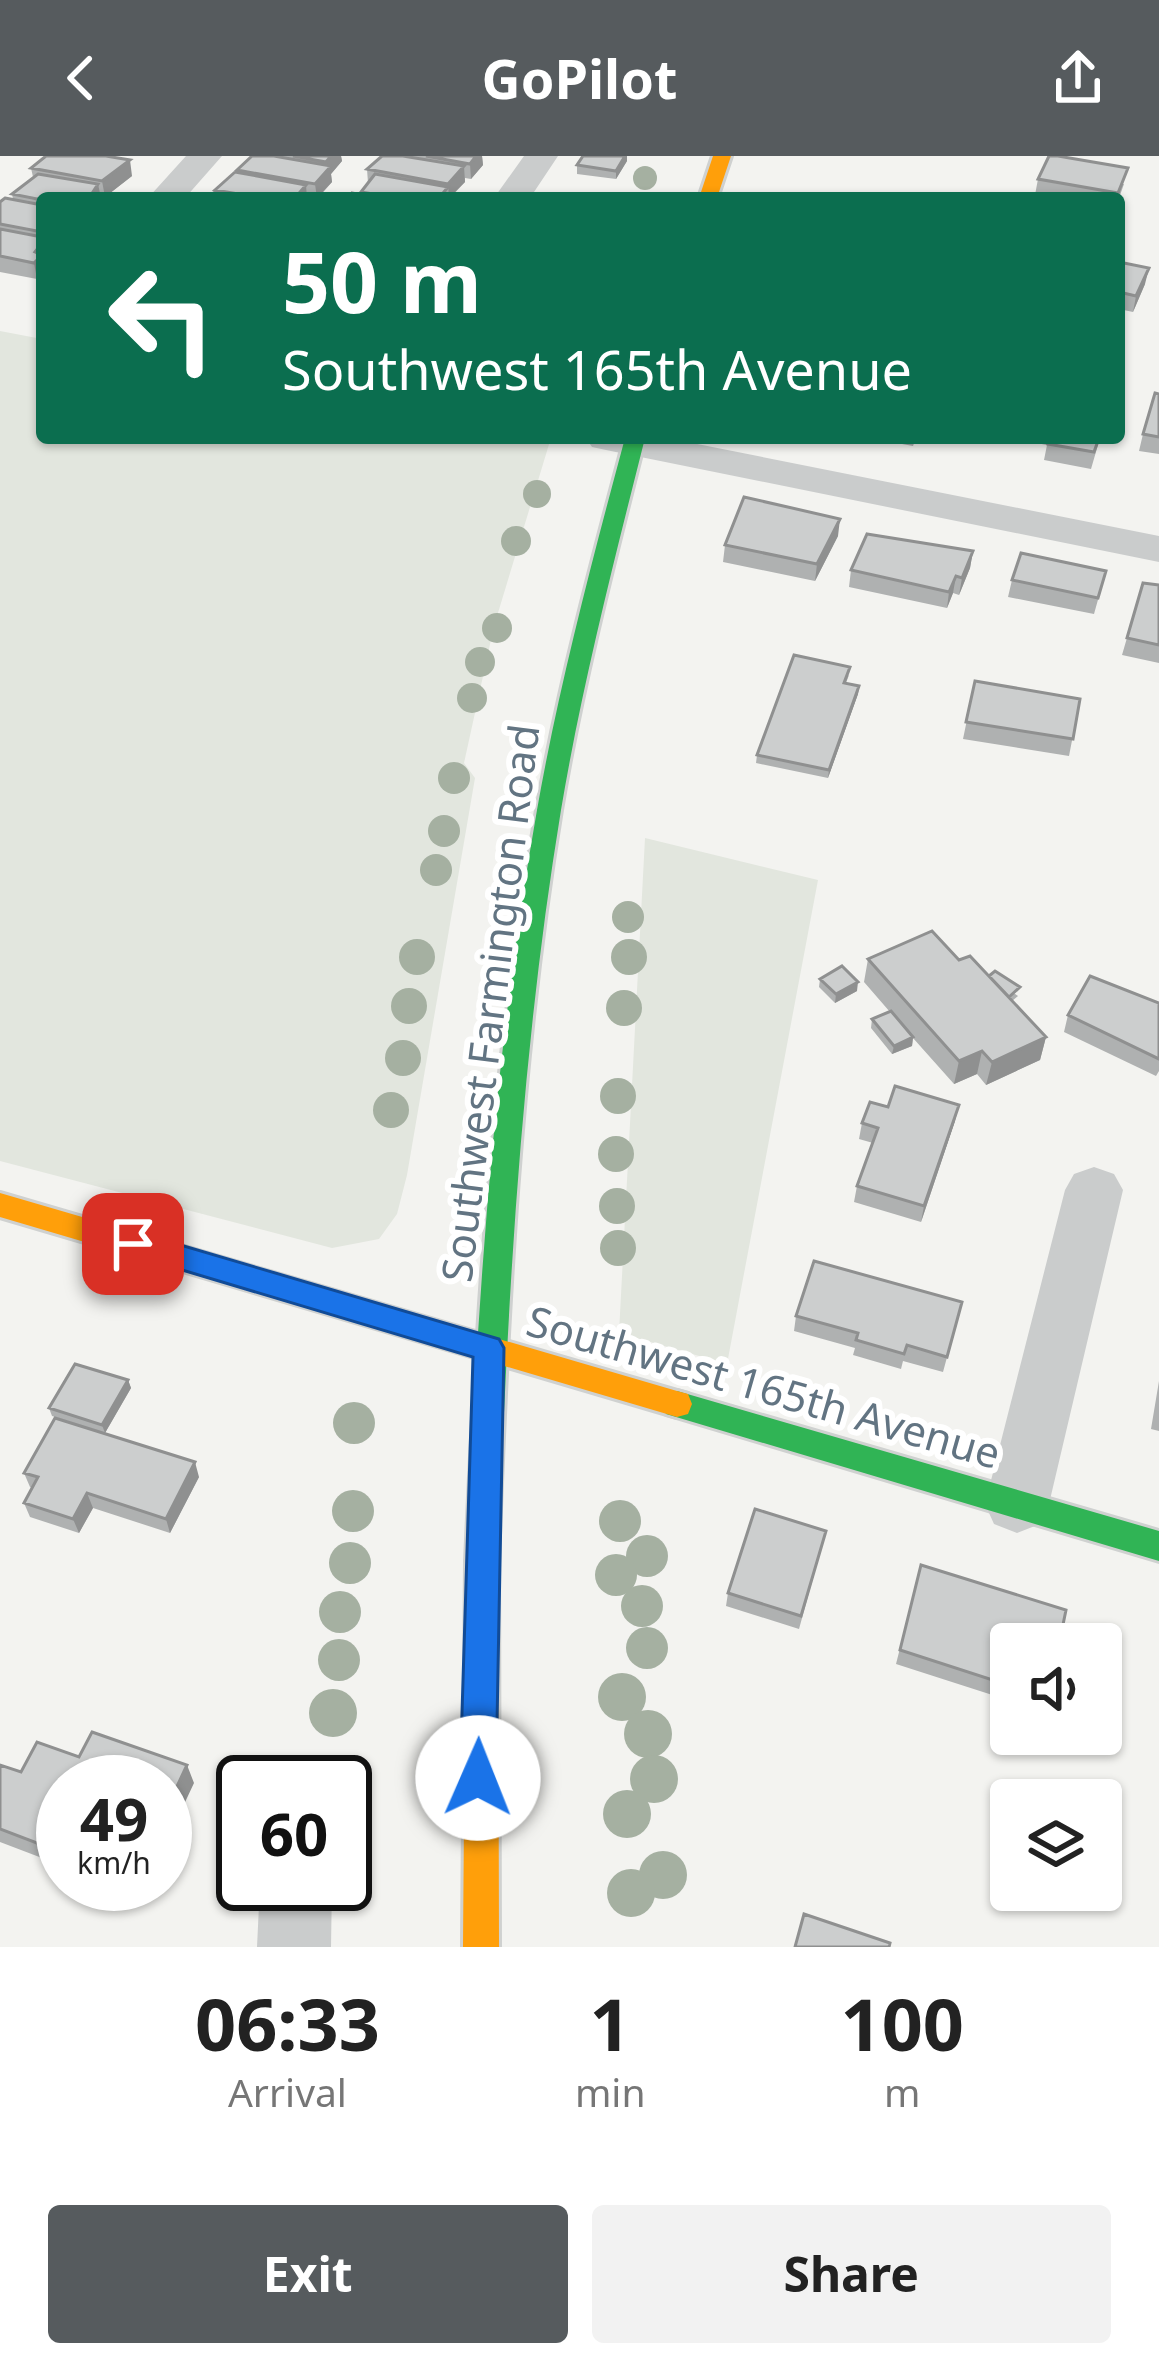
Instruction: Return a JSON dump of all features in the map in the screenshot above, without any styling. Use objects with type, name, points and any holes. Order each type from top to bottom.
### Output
[{"type":"main road","points":[[710,192],[722,156]]},
{"type":"main road","name":"Southwest Farmington Road","points":[[481,1947],[478,1754],[488,1348],[526,986],[559,765],[623,444]]},
{"type":"main road","name":"Southwest 165th Avenue","points":[[0,1204],[1159,1546]]},
{"type":"street","points":[[172,192],[205,156]]},
{"type":"street","points":[[516,192],[541,156]]},
{"type":"street","points":[[639,444],[1159,549]]},
{"type":"street","points":[[1016,1504],[1094,1190]]},
{"type":"street","points":[[294,1947],[295,1911]]},
{"type":"shaded area","points":[[0,331],[36,338],[36,444],[549,444],[494,626],[464,763],[475,778],[407,1175],[397,1214],[379,1239],[332,1248],[0,1161]]},
{"type":"shaded area","points":[[645,838],[818,880],[727,1364],[619,1333]]},
{"type":"building","points":[[46,156],[130,160],[102,181],[31,168]]},
{"type":"building","points":[[252,156],[331,166],[315,184],[237,170]]},
{"type":"building","points":[[293,156],[331,156],[326,162]]},
{"type":"building","points":[[382,156],[464,166],[448,184],[367,169]]},
{"type":"building","points":[[426,156],[476,156],[470,164]]},
{"type":"building","points":[[583,156],[625,156],[616,171],[577,165]]},
{"type":"building","points":[[1049,156],[1128,168],[1118,192],[1038,179]]},
{"type":"building","points":[[235,172],[306,185],[300,192],[215,190]]},
{"type":"building","points":[[38,174],[98,184],[93,192],[36,192],[36,199],[12,194]]},
{"type":"building","points":[[375,174],[448,187],[444,192],[361,192]]},
{"type":"building","points":[[5,198],[36,204],[36,231],[0,224],[0,202]]},
{"type":"building","points":[[0,229],[36,236],[34,263],[0,256]]},
{"type":"building","points":[[1125,263],[1149,268],[1136,296],[1125,293]]},
{"type":"building","points":[[1155,393],[1159,394],[1159,437],[1143,434]]},
{"type":"building","points":[[1048,444],[1097,444],[1094,452]]},
{"type":"building","points":[[744,497],[840,519],[817,564],[725,545]]},
{"type":"building","points":[[867,534],[973,551],[962,578],[956,576],[949,592],[851,570]]},
{"type":"building","points":[[1021,553],[1106,571],[1098,598],[1012,580]]},
{"type":"building","points":[[1143,583],[1159,585],[1159,645],[1127,638]]},
{"type":"building","points":[[794,655],[850,667],[844,683],[859,686],[829,770],[757,755]]},
{"type":"building","points":[[975,681],[1080,699],[1073,739],[966,722]]},
{"type":"building","points":[[932,931],[959,960],[970,956],[1046,1037],[992,1062],[982,1051],[959,1061],[868,959]]},
{"type":"building","points":[[842,966],[858,982],[836,994],[820,979]]},
{"type":"building","points":[[995,971],[1020,987],[1009,997],[989,976]]},
{"type":"building","points":[[1090,976],[1159,1003],[1159,1059],[1068,1015]]},
{"type":"building","points":[[891,1011],[913,1037],[894,1046],[872,1019]]},
{"type":"building","points":[[895,1086],[959,1105],[924,1206],[857,1186],[878,1128],[862,1123],[870,1102],[888,1107]]},
{"type":"building","points":[[814,1261],[962,1302],[947,1357],[907,1345],[904,1354],[856,1340],[858,1333],[796,1316]]},
{"type":"building","points":[[75,1364],[128,1380],[102,1425],[49,1408]]},
{"type":"building","points":[[55,1418],[195,1462],[166,1519],[87,1493],[73,1519],[24,1503],[38,1477],[24,1473]]},
{"type":"building","points":[[755,1509],[826,1531],[801,1616],[728,1593]]},
{"type":"building","points":[[921,1565],[1066,1610],[1063,1623],[990,1623],[990,1679],[900,1650]]},
{"type":"building","points":[[92,1732],[158,1755],[80,1755]]},
{"type":"building","points":[[37,1742],[73,1755],[36,1755],[36,1843],[0,1829],[0,1765],[21,1772]]},
{"type":"building","points":[[804,1914],[890,1943],[889,1947],[795,1947]]},
{"type":"traffic: fast","points":[[482,1562],[503,1185],[534,903],[567,716],[633,444]]},
{"type":"traffic: fast","points":[[677,1404],[1159,1546]]},
{"type":"traffic: slow","points":[[710,192],[722,156]]},
{"type":"traffic: slow","points":[[0,1205],[677,1404]]},
{"type":"traffic: slow","points":[[481,1947],[482,1562]]},
{"type":"route","points":[[133,1244],[488,1348],[478,1778]]}]
